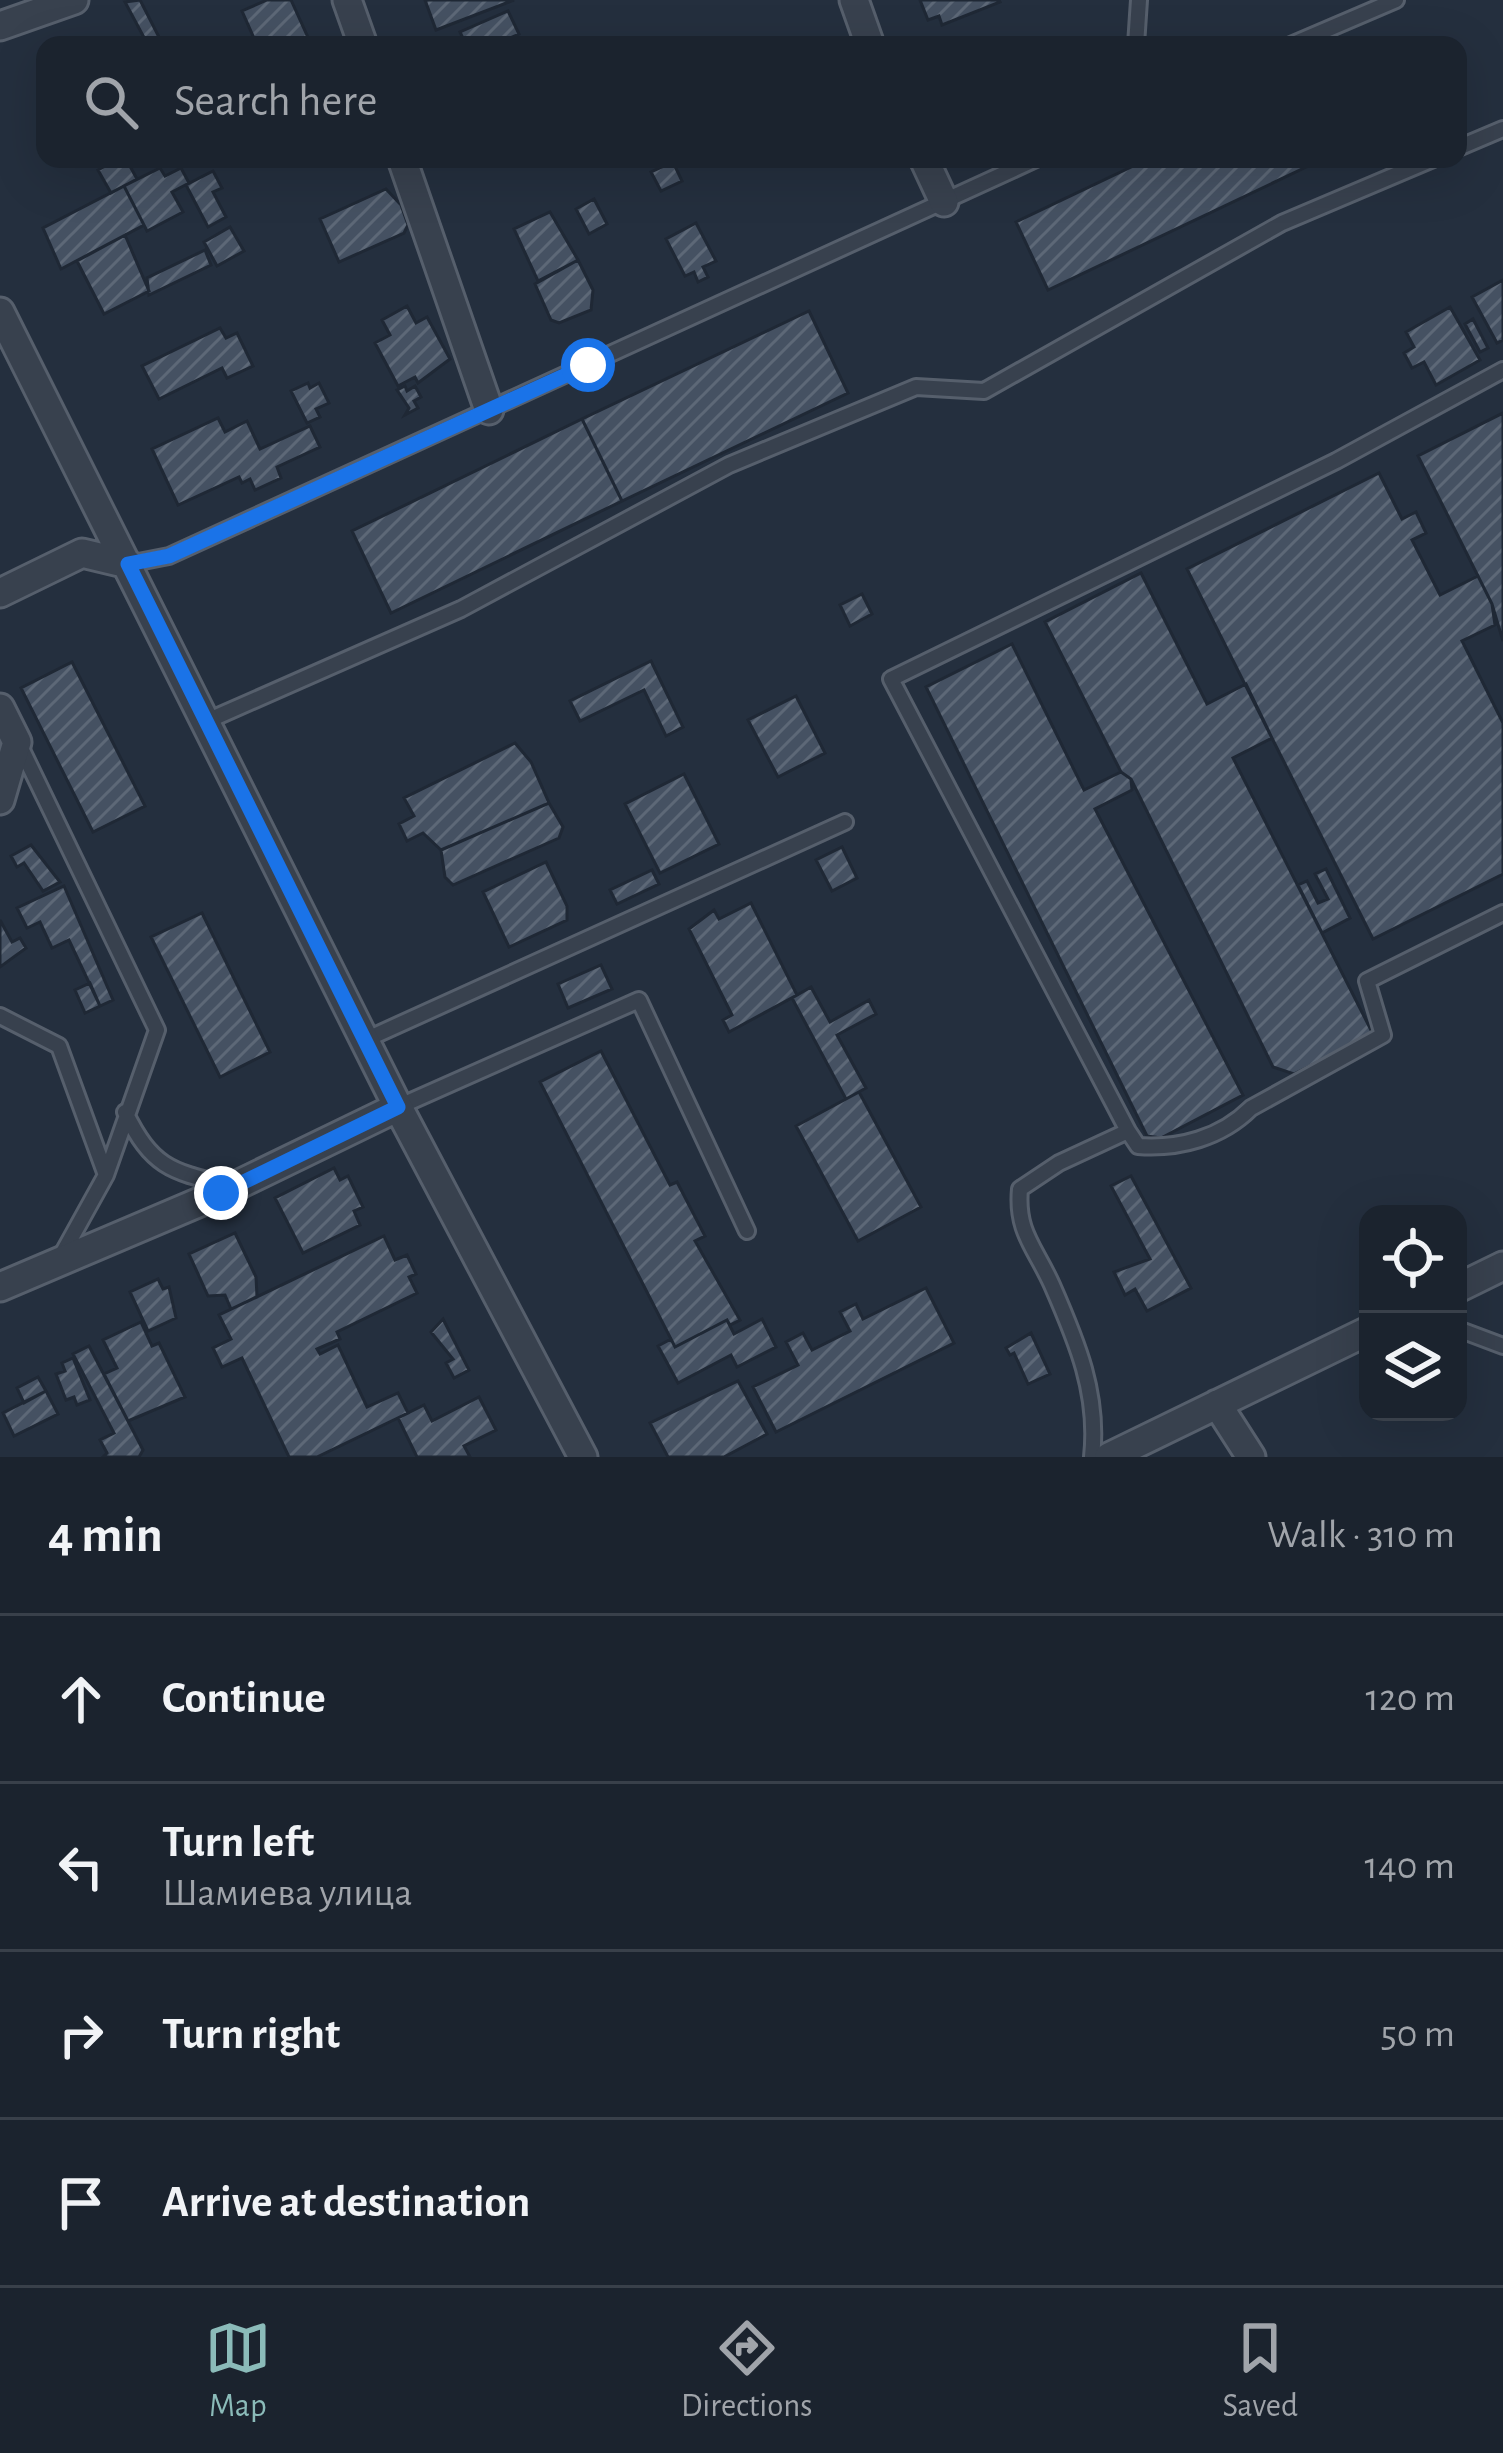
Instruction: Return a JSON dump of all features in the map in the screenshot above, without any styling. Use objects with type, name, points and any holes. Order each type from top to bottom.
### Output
[{"type":"street","points":[[0,26],[74,0]]},
{"type":"street","points":[[347,0],[360,36]]},
{"type":"street","points":[[854,0],[867,36]]},
{"type":"street","points":[[405,168],[489,410]]},
{"type":"street","points":[[927,168],[944,202]]},
{"type":"street","points":[[0,312],[398,1107],[583,1457]]},
{"type":"street","points":[[0,593],[82,554],[128,564]]},
{"type":"street","points":[[0,708],[17,742],[0,800]]},
{"type":"street","points":[[0,1287],[233,1187],[398,1107]]},
{"type":"street","points":[[1467,1284],[1503,1266]]},
{"type":"street","points":[[1109,1457],[1359,1335]]},
{"type":"street","points":[[1217,1404],[1251,1457]]},
{"type":"lane","points":[[1137,36],[1139,0]]},
{"type":"lane","points":[[1313,36],[1396,0]]},
{"type":"lane","points":[[1467,144],[1503,129]]},
{"type":"lane","points":[[128,564],[169,556],[1017,168]]},
{"type":"lane","points":[[206,721],[461,609],[750,456],[916,386],[984,391],[1282,223],[1412,168]]},
{"type":"lane","points":[[1503,370],[1336,460],[891,679],[1138,1146],[1172,1149],[1234,1125],[1251,1108],[1383,1035],[1367,981],[1503,913]]},
{"type":"lane","points":[[17,742],[157,1030],[106,1175],[57,1263]]},
{"type":"lane","points":[[364,1040],[845,822]]},
{"type":"lane","points":[[398,1107],[640,1000],[747,1231]]},
{"type":"lane","points":[[0,1016],[59,1046],[106,1175]]},
{"type":"lane","points":[[125,1112],[141,1145],[169,1171],[233,1187]]},
{"type":"lane","points":[[1092,1457],[1096,1415],[1083,1360],[1017,1220],[1020,1189],[1059,1163],[1128,1131]]},
{"type":"lane","points":[[1467,1332],[1503,1346]]},
{"type":"building","points":[[140,0],[158,36],[143,36],[125,2]]},
{"type":"building","points":[[267,0],[291,0],[307,36],[253,36],[242,11]]},
{"type":"building","points":[[425,0],[514,0],[436,30]]},
{"type":"building","points":[[920,0],[1000,2],[942,25],[939,16],[928,20]]},
{"type":"building","points":[[508,11],[519,34],[462,36],[460,32]]},
{"type":"building","points":[[131,168],[137,179],[111,193],[98,170]]},
{"type":"building","points":[[160,168],[165,176],[181,168],[189,183],[172,192],[183,212],[147,231],[124,186]]},
{"type":"building","points":[[676,168],[682,181],[661,191],[651,172]]},
{"type":"building","points":[[1129,168],[1304,168],[1048,290],[1016,222]]},
{"type":"building","points":[[213,171],[222,188],[213,192],[226,217],[208,227],[186,185]]},
{"type":"building","points":[[124,186],[144,225],[61,269],[43,228]]},
{"type":"building","points":[[386,189],[401,205],[408,225],[404,233],[339,262],[320,219]]},
{"type":"building","points":[[594,199],[607,224],[589,234],[576,209]]},
{"type":"building","points":[[550,212],[578,260],[538,281],[514,229]]},
{"type":"building","points":[[696,223],[716,261],[703,267],[708,277],[698,282],[694,272],[685,276],[666,239]]},
{"type":"building","points":[[230,227],[244,251],[217,266],[204,242]]},
{"type":"building","points":[[125,235],[149,291],[104,314],[77,261]]},
{"type":"building","points":[[205,250],[211,265],[149,295],[147,278]]},
{"type":"building","points":[[578,260],[593,290],[591,310],[559,323],[551,320],[535,284]]},
{"type":"building","points":[[1503,280],[1503,340],[1497,343],[1472,297]]},
{"type":"building","points":[[407,306],[416,323],[427,317],[450,359],[418,383],[415,377],[398,386],[375,343],[390,335],[382,320]]},
{"type":"building","points":[[1450,307],[1480,360],[1436,385],[1424,362],[1412,368],[1404,353],[1414,347],[1406,332]]},
{"type":"building","points":[[809,311],[848,393],[622,501],[582,419]]},
{"type":"building","points":[[1473,319],[1488,348],[1480,352],[1465,324]]},
{"type":"building","points":[[220,328],[226,338],[237,333],[253,366],[227,378],[222,368],[159,399],[142,366]]},
{"type":"building","points":[[308,383],[310,388],[319,383],[329,403],[316,409],[320,417],[307,423],[291,391]]},
{"type":"building","points":[[405,386],[407,391],[415,386],[421,397],[414,401],[418,408],[405,415],[409,408],[397,390]]},
{"type":"building","points":[[1503,413],[1503,641],[1492,604],[1418,456]]},
{"type":"building","points":[[218,418],[225,432],[247,421],[260,449],[310,426],[320,447],[277,467],[281,478],[255,490],[250,479],[242,483],[239,477],[178,505],[152,449]]},
{"type":"building","points":[[582,419],[622,501],[391,613],[352,531]]},
{"type":"building","points":[[1379,473],[1402,519],[1416,512],[1426,533],[1412,540],[1440,595],[1478,576],[1492,604],[1495,625],[1462,641],[1503,723],[1503,874],[1373,939],[1187,569]]},
{"type":"building","points":[[1141,573],[1207,704],[1246,684],[1272,738],[1233,758],[1373,1034],[1294,1074],[1273,1067],[1131,779],[1121,772],[1045,622]]},
{"type":"building","points":[[862,594],[872,614],[850,626],[840,605]]},
{"type":"building","points":[[1012,644],[1084,790],[1121,772],[1131,779],[1132,790],[1095,809],[1243,1095],[1161,1138],[1147,1136],[926,687]]},
{"type":"building","points":[[651,661],[683,727],[666,736],[644,690],[580,721],[570,701]]},
{"type":"building","points":[[72,662],[145,806],[93,832],[21,688]]},
{"type":"building","points":[[796,696],[825,753],[778,777],[748,720]]},
{"type":"building","points":[[515,743],[531,762],[549,803],[441,850],[423,833],[407,841],[399,824],[414,816],[404,798]]},
{"type":"building","points":[[684,774],[719,844],[660,873],[625,804]]},
{"type":"building","points":[[549,803],[563,827],[559,838],[453,885],[445,877],[441,850]]},
{"type":"building","points":[[31,845],[60,882],[43,891],[24,863],[17,867],[11,856]]},
{"type":"building","points":[[842,847],[857,878],[832,891],[816,860]]},
{"type":"building","points":[[546,862],[567,906],[567,920],[509,947],[483,892]]},
{"type":"building","points":[[1326,869],[1350,918],[1322,933],[1298,885],[1307,881],[1318,903],[1328,899],[1315,874]]},
{"type":"building","points":[[652,870],[659,884],[617,904],[610,890]]},
{"type":"building","points":[[64,886],[113,1000],[100,1006],[69,940],[52,948],[40,922],[27,928],[17,908]]},
{"type":"building","points":[[751,903],[797,995],[729,1032],[723,1020],[732,1015],[689,929],[714,910],[719,919]]},
{"type":"building","points":[[202,913],[270,1052],[220,1077],[151,937]]},
{"type":"building","points":[[0,920],[12,942],[20,938],[26,948],[0,967]]},
{"type":"building","points":[[601,965],[612,989],[568,1008],[558,984]]},
{"type":"building","points":[[90,983],[100,1006],[85,1013],[75,990]]},
{"type":"building","points":[[811,987],[830,1022],[869,1000],[876,1014],[837,1035],[866,1088],[846,1099],[792,998]]},
{"type":"building","points":[[601,1051],[670,1185],[677,1182],[705,1236],[695,1241],[740,1320],[730,1325],[727,1320],[675,1347],[540,1082]]},
{"type":"building","points":[[859,1092],[921,1207],[858,1241],[796,1126]]},
{"type":"building","points":[[334,1168],[340,1180],[348,1176],[363,1207],[354,1211],[360,1225],[303,1253],[275,1198]]},
{"type":"building","points":[[1131,1176],[1191,1288],[1147,1311],[1135,1289],[1125,1295],[1114,1272],[1150,1259],[1111,1186]]},
{"type":"building","points":[[235,1233],[256,1277],[257,1297],[231,1309],[225,1295],[208,1296],[189,1254]]},
{"type":"building","points":[[384,1236],[395,1260],[407,1255],[416,1274],[409,1277],[417,1293],[337,1332],[340,1339],[317,1349],[320,1354],[338,1345],[367,1407],[398,1393],[408,1413],[317,1457],[289,1457],[242,1358],[222,1367],[213,1348],[231,1339],[219,1315]]},
{"type":"building","points":[[158,1279],[163,1289],[169,1287],[176,1318],[148,1331],[130,1292]]},
{"type":"building","points":[[926,1288],[954,1343],[776,1432],[753,1387],[798,1365],[786,1342],[803,1333],[812,1350],[850,1331],[840,1312],[856,1304],[863,1319]]},
{"type":"building","points":[[443,1319],[469,1370],[454,1378],[446,1363],[453,1359],[431,1332]]},
{"type":"building","points":[[762,1319],[776,1347],[737,1367],[731,1355],[678,1383],[658,1346],[671,1339],[675,1347],[727,1320],[734,1334]]},
{"type":"building","points":[[141,1322],[152,1346],[159,1343],[185,1397],[128,1421],[104,1374],[117,1368],[103,1340]]},
{"type":"building","points":[[1031,1333],[1050,1374],[1028,1384],[1014,1353],[1010,1355],[1006,1348]]},
{"type":"building","points":[[89,1346],[143,1450],[139,1457],[103,1457],[107,1453],[100,1440],[114,1433],[73,1354]]},
{"type":"building","points":[[73,1358],[90,1400],[77,1405],[74,1397],[66,1400],[56,1374],[65,1371],[62,1363]]},
{"type":"building","points":[[38,1377],[46,1391],[24,1403],[17,1388]]},
{"type":"building","points":[[738,1381],[767,1434],[724,1457],[668,1457],[650,1423]]},
{"type":"building","points":[[46,1391],[58,1414],[14,1436],[3,1413]]},
{"type":"building","points":[[479,1397],[496,1430],[464,1446],[470,1457],[417,1457],[398,1418],[424,1405],[432,1421]]},
{"type":"route","points":[[221,1193],[398,1107],[128,564],[169,556],[588,365]]}]
